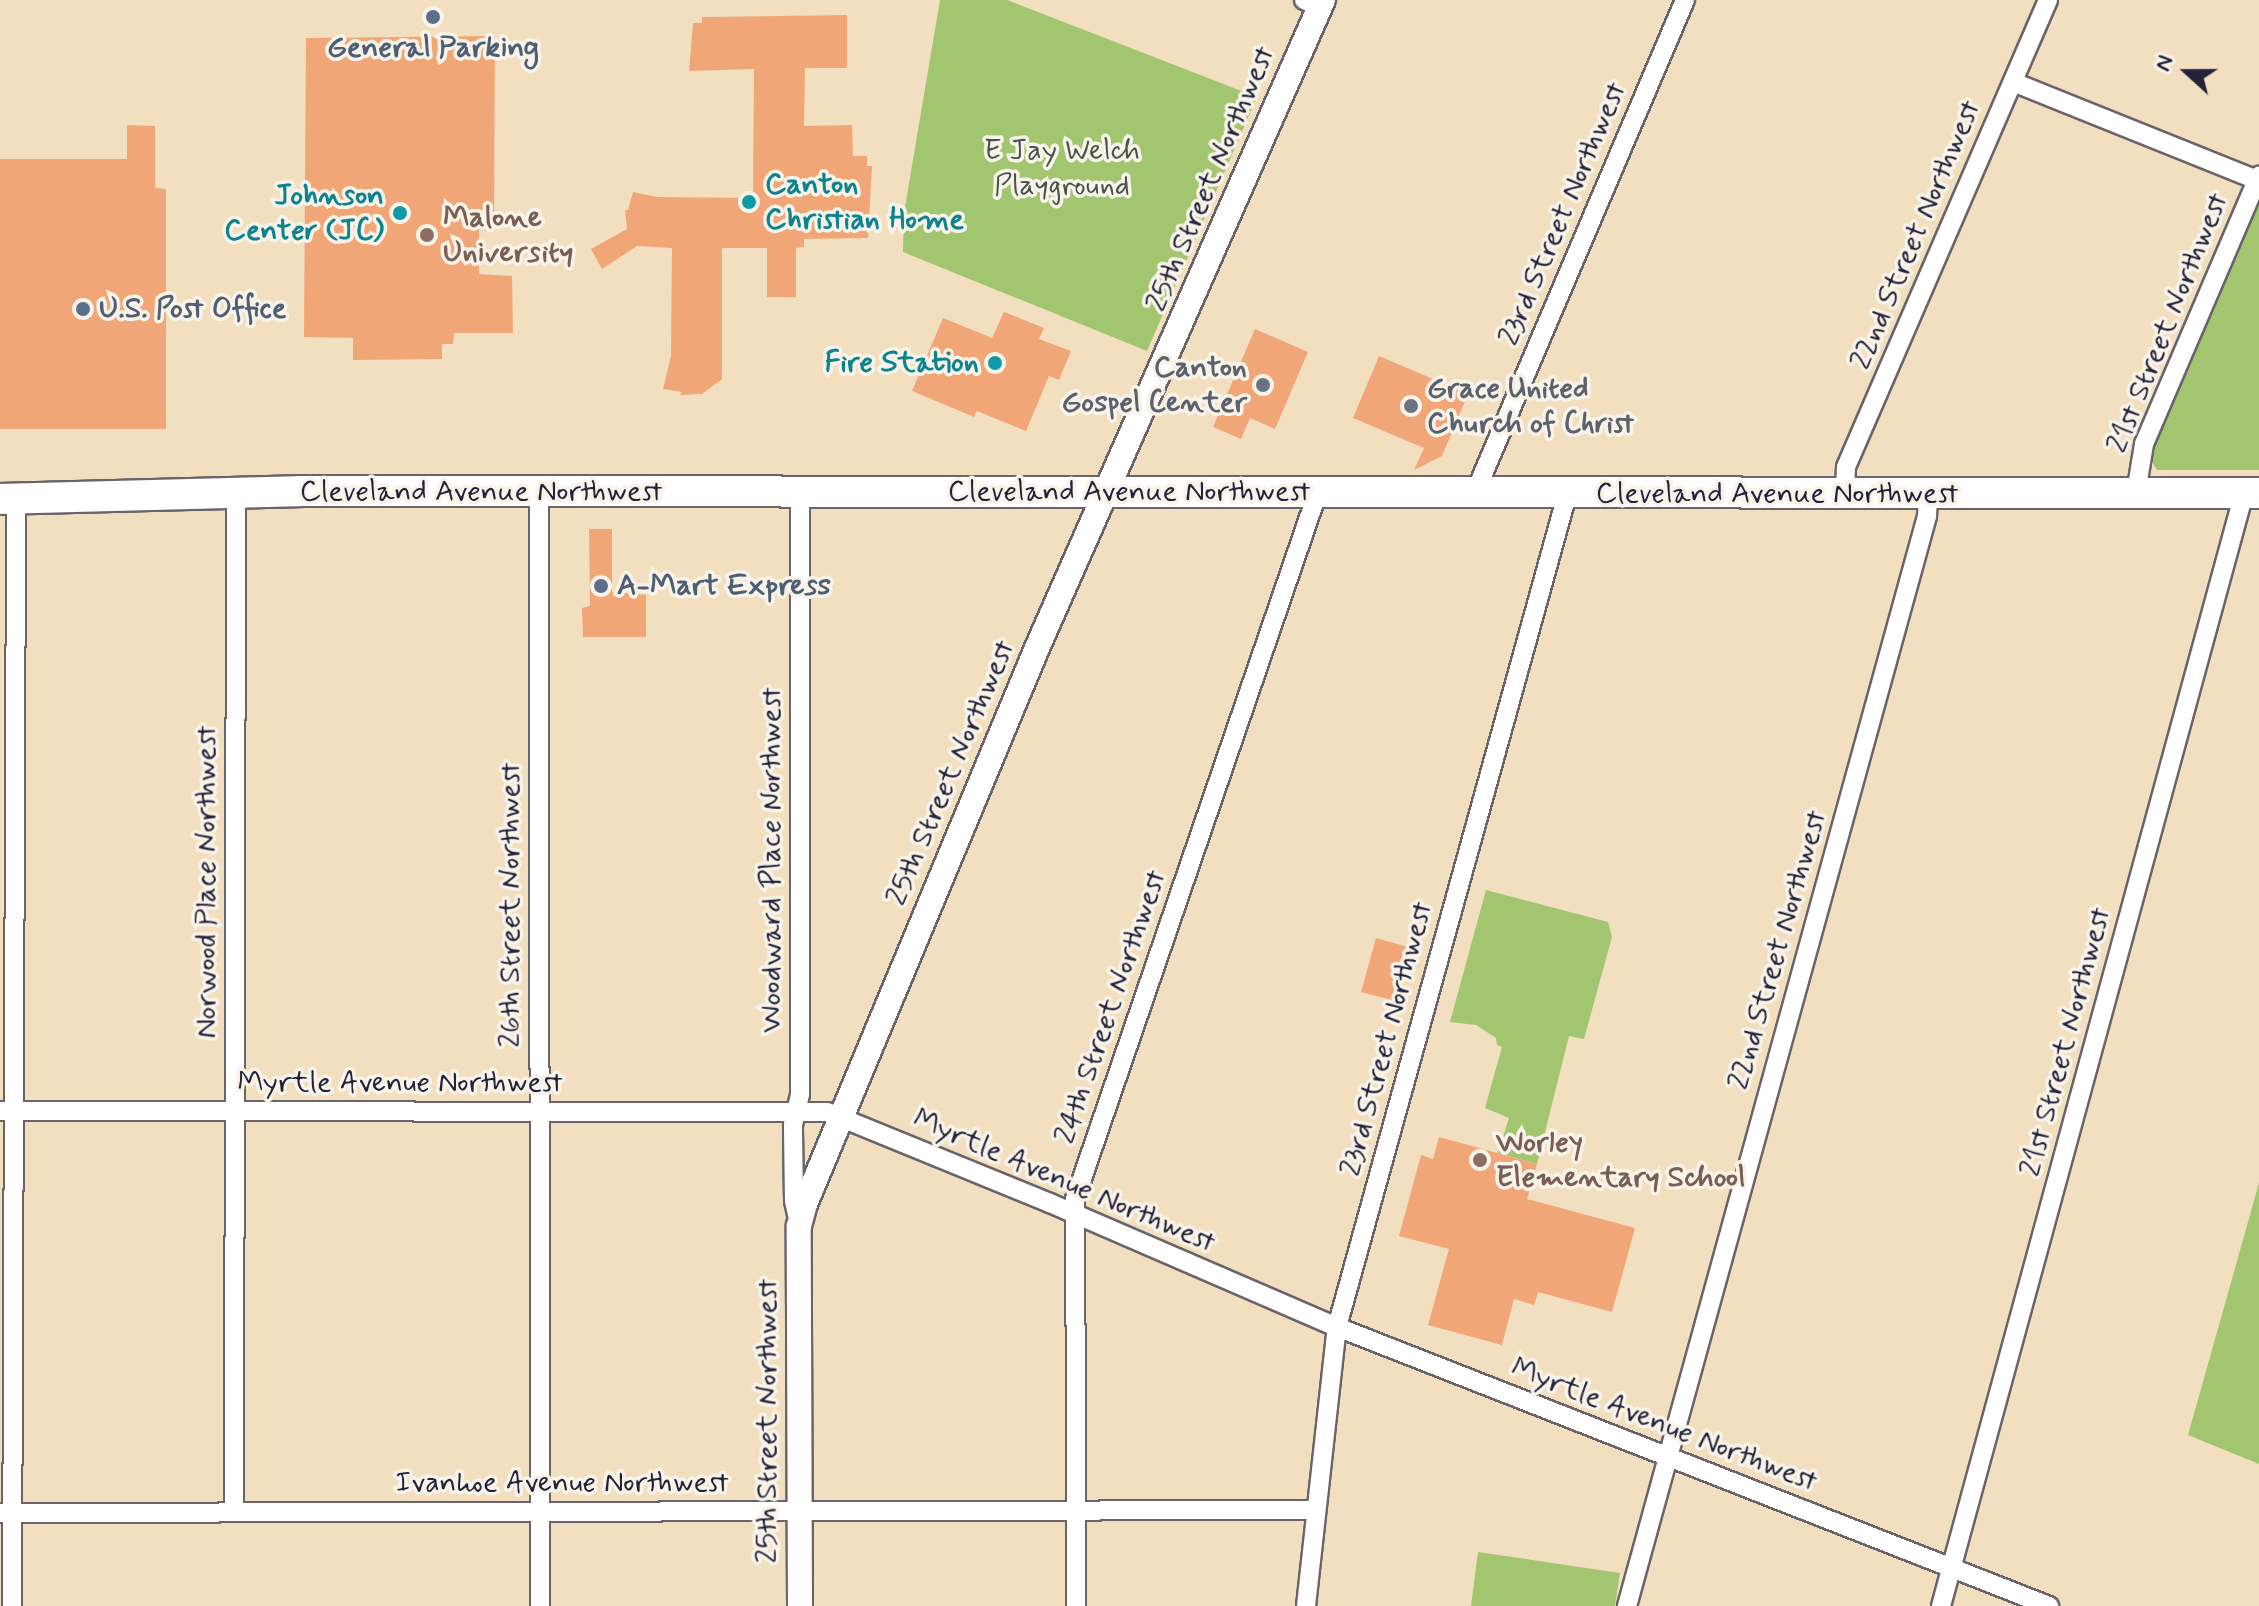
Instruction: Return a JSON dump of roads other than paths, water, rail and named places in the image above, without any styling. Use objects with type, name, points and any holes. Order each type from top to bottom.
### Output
[{"type":"main road","name":"Cleveland Avenue Northwest","points":[[8,498],[236,493],[539,492],[1106,491],[1474,495],[2252,493]]},
{"type":"street","name":"23rd Street Northwest","points":[[1474,495],[1685,0]]},
{"type":"street","name":"22nd Street Northwest","points":[[1845,494],[1846,467],[2048,0]]},
{"type":"street","name":"25th Street Northwest","points":[[800,1606],[799,1226],[808,1195],[1106,491],[1172,350],[1315,2]]},
{"type":"street","points":[[2013,82],[2258,178]]},
{"type":"street","name":"21st Street Northwest","points":[[2136,493],[2144,444],[2258,178]]},
{"type":"street","name":"26th Street Northwest","points":[[539,492],[540,1606]]},
{"type":"street","name":"Woodward Place Northwest","points":[[799,1226],[794,1201],[793,1125],[800,1094],[800,492]]},
{"type":"street","name":"Norwood Place Northwest","points":[[234,1511],[236,493]]},
{"type":"street","name":"21st Street Northwest","points":[[1941,1606],[2252,493]]},
{"type":"street","name":"24th Street Northwest","points":[[1076,1606],[1074,1214],[1079,1184],[1317,494]]},
{"type":"street","name":"22nd Street Northwest","points":[[1627,1606],[1927,516],[1928,494]]},
{"type":"street","name":"23rd Street Northwest","points":[[1306,1606],[1337,1327],[1567,495]]},
{"type":"street","points":[[8,498],[6,1513],[12,1606]]},
{"type":"street","name":"Myrtle Avenue Northwest","points":[[7,1111],[818,1110],[1074,1214],[1337,1327],[2049,1606]]},
{"type":"street","name":"Ivanhoe Avenue Northwest","points":[[6,1513],[1316,1510]]},
{"type":"place","name":"General Parking","points":[[433,17]]},
{"type":"place","name":"Canton Christian Home","points":[[749,202]]},
{"type":"place","name":"Johnson Center (JC)","points":[[400,213]]},
{"type":"place","name":"Malone University","points":[[427,235]]},
{"type":"place","name":"U.S. Post Office","points":[[83,309]]},
{"type":"place","name":"Fire Station","points":[[995,363]]},
{"type":"place","name":"Canton Gospel Center","points":[[1263,385]]},
{"type":"place","name":"Grace United Church of Christ","points":[[1411,406]]},
{"type":"place","name":"A-Mart Express","points":[[601,586]]},
{"type":"place","name":"Worley Elementary School","points":[[1480,1160]]},
{"type":"park label","name":"E Jay Welch Playground","points":[[1062,168]]}]
